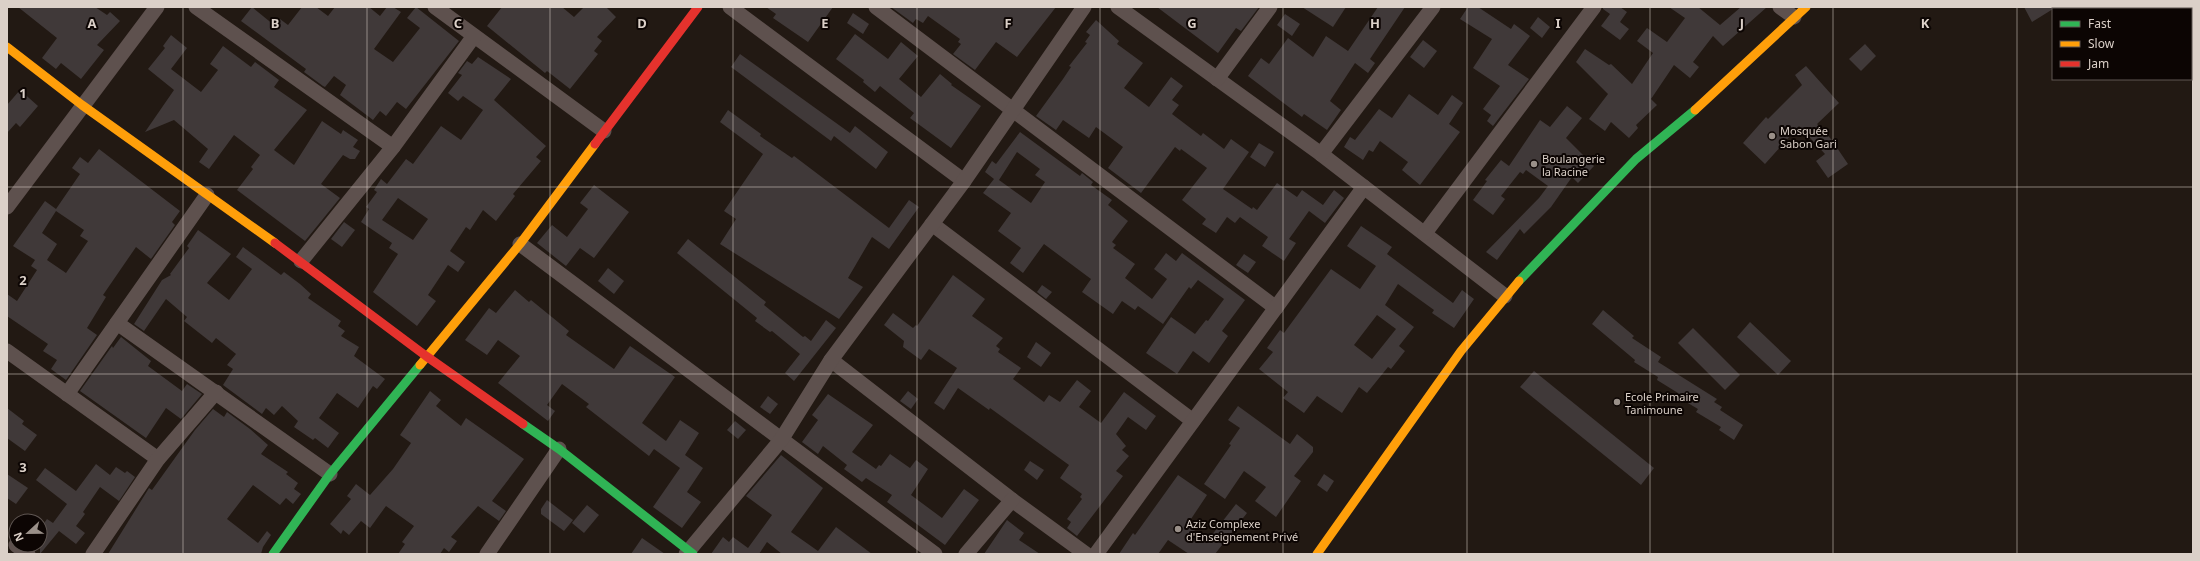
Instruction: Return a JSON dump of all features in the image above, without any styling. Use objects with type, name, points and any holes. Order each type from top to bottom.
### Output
[{"type":"street","points":[[7,207],[157,7]]},
{"type":"street","points":[[196,7],[393,147]]},
{"type":"street","points":[[435,7],[604,131]]},
{"type":"street","points":[[273,554],[330,474],[520,244],[698,7]]},
{"type":"street","points":[[730,7],[964,181]]},
{"type":"street","points":[[876,7],[1276,308]]},
{"type":"street","points":[[7,47],[82,105],[302,262],[426,356],[559,449],[689,553],[781,440],[831,360],[964,181],[1084,7]]},
{"type":"street","points":[[1118,7],[1321,154],[1505,296]]},
{"type":"street","points":[[1217,79],[1270,7]]},
{"type":"street","points":[[1321,154],[1433,7]]},
{"type":"street","points":[[1425,233],[1594,7]]},
{"type":"street","points":[[1780,7],[1794,18]]},
{"type":"street","points":[[1317,554],[1456,357],[1505,296],[1636,159],[1711,97],[1806,7]]},
{"type":"street","points":[[302,262],[393,147],[474,36]]},
{"type":"street","points":[[1096,554],[1364,187]]},
{"type":"street","points":[[67,394],[207,195]]},
{"type":"street","points":[[932,224],[1193,421]]},
{"type":"street","points":[[520,244],[935,554]]},
{"type":"street","points":[[117,323],[330,474]]},
{"type":"street","points":[[7,351],[158,459]]},
{"type":"street","points":[[831,360],[1012,500],[1086,554]]},
{"type":"street","points":[[93,554],[158,459],[216,392]]},
{"type":"street","points":[[487,554],[559,449]]},
{"type":"street","points":[[966,554],[1012,500]]},
{"type":"building","points":[[18,7],[95,7],[107,15],[110,12],[120,21],[97,45],[104,50],[81,79],[61,63],[56,69],[42,58],[57,38]]},
{"type":"building","points":[[252,7],[274,25],[280,19],[288,25],[302,7],[316,7],[328,16],[335,7],[369,7],[380,16],[387,7],[393,7],[401,12],[374,49],[393,62],[420,28],[407,18],[416,7],[459,41],[406,109],[397,102],[386,116],[380,111],[373,120],[340,95],[346,85],[334,76],[325,87],[323,86],[304,72],[306,69],[241,21]]},
{"type":"building","points":[[502,7],[562,7],[574,17],[584,7],[606,7],[616,17],[597,37],[602,41],[594,51],[598,54],[570,89],[547,71],[545,73],[487,26]]},
{"type":"building","points":[[766,7],[833,7],[808,42],[773,18],[776,14]]},
{"type":"building","points":[[891,7],[1056,7],[1017,57],[996,42],[975,70],[953,54],[961,44],[958,42],[960,39],[928,16],[923,23],[916,19],[913,23]]},
{"type":"building","points":[[1157,7],[1259,7],[1241,31],[1236,28],[1218,53]]},
{"type":"building","points":[[1302,7],[1346,7],[1333,27]]},
{"type":"building","points":[[1378,7],[1405,7],[1370,59],[1375,63],[1368,73],[1355,63],[1330,101],[1341,110],[1327,130],[1304,114],[1302,117],[1248,76],[1261,58],[1269,64],[1288,38],[1313,57],[1326,36],[1348,51]]},
{"type":"building","points":[[1468,7],[1478,7],[1511,29],[1514,24],[1530,36],[1508,65],[1529,79],[1493,126],[1487,121],[1491,115],[1483,109],[1500,86],[1473,68],[1492,39],[1460,19]]},
{"type":"building","points":[[1603,7],[1620,7],[1627,12],[1620,22],[1629,29],[1620,40],[1601,26],[1610,14],[1603,9]]},
{"type":"building","points":[[1669,7],[1698,7],[1720,25],[1741,7],[1767,7],[1723,46],[1713,36],[1693,62],[1699,67],[1690,78],[1674,65],[1651,99],[1657,105],[1636,125],[1638,128],[1629,138],[1611,122],[1605,131],[1589,119],[1608,94],[1576,62],[1585,49],[1609,65],[1611,64],[1632,84],[1653,53],[1637,41],[1647,28],[1667,42],[1685,18]]},
{"type":"building","points":[[2024,7],[2060,7],[2052,8],[2052,10],[2032,22]]},
{"type":"building","points":[[853,13],[869,24],[863,34],[847,23]]},
{"type":"building","points":[[1285,14],[1300,24],[1292,36],[1277,25]]},
{"type":"building","points":[[1538,17],[1550,27],[1542,38],[1530,28]]},
{"type":"building","points":[[1096,20],[1119,41],[1117,44],[1143,63],[1124,88],[1149,107],[1171,77],[1183,86],[1172,100],[1179,105],[1172,114],[1201,136],[1203,133],[1224,149],[1231,139],[1249,152],[1223,189],[1252,209],[1253,207],[1257,210],[1277,183],[1297,197],[1302,190],[1323,205],[1334,190],[1344,198],[1325,223],[1309,211],[1289,239],[1296,243],[1284,261],[1262,246],[1268,237],[1240,217],[1235,223],[1227,217],[1216,233],[1202,224],[1206,219],[1182,200],[1207,168],[1181,149],[1180,151],[1175,147],[1141,193],[1108,168],[1123,147],[1096,127],[1089,138],[1063,120],[1056,130],[1036,116],[1071,67],[1069,66],[1087,43],[1085,42],[1090,35],[1086,32]]},
{"type":"building","points":[[855,34],[888,59],[901,42],[918,56],[899,79],[921,97],[940,74],[952,84],[951,85],[981,106],[951,148],[910,118],[914,113],[880,86],[875,92],[863,82],[864,80],[836,59]]},
{"type":"building","points":[[171,35],[187,48],[171,69],[201,92],[218,70],[210,64],[223,46],[251,67],[255,62],[279,80],[274,87],[307,110],[274,150],[294,165],[322,121],[341,134],[343,130],[358,140],[353,147],[360,151],[355,159],[350,159],[343,155],[321,184],[340,198],[305,241],[237,190],[253,169],[251,167],[260,155],[234,135],[209,169],[199,162],[208,149],[174,120],[145,132],[174,90],[148,69],[165,48],[163,46]]},
{"type":"building","points":[[1423,40],[1437,51],[1424,68],[1410,57]]},
{"type":"building","points":[[1865,44],[1876,56],[1861,71],[1849,59]]},
{"type":"building","points":[[740,54],[850,133],[855,126],[888,152],[876,169],[834,136],[831,141],[731,67]]},
{"type":"building","points":[[478,57],[511,79],[494,100],[546,146],[536,157],[541,161],[513,194],[515,196],[496,221],[483,210],[470,230],[466,227],[450,251],[465,262],[458,272],[448,265],[428,295],[436,301],[417,326],[373,292],[398,254],[389,248],[392,243],[361,222],[369,209],[366,207],[377,192],[374,190],[381,179],[387,184],[406,159],[413,164],[441,126],[461,140],[483,110],[463,96],[458,101],[448,93],[462,75],[458,73],[467,61],[472,64]],"holes":[[[398,198],[428,219],[413,240],[382,220]]]},
{"type":"building","points":[[1806,66],[1839,103],[1817,124],[1831,139],[1848,164],[1828,178],[1816,161],[1825,154],[1799,126],[1765,164],[1743,143],[1766,117],[1768,119],[1802,85],[1795,75]]},
{"type":"building","points":[[20,90],[38,106],[20,127],[16,123],[7,133],[7,105]]},
{"type":"building","points":[[1409,94],[1438,115],[1452,95],[1463,103],[1449,124],[1460,132],[1420,185],[1402,170],[1408,162],[1380,141],[1373,152],[1369,150],[1363,160],[1344,147],[1350,137],[1355,140],[1379,109],[1392,118]]},
{"type":"building","points":[[1567,106],[1582,118],[1566,138],[1594,166],[1578,183],[1572,177],[1551,207],[1524,234],[1520,229],[1497,260],[1486,252],[1539,198],[1548,186],[1526,170],[1523,174],[1520,172],[1501,196],[1505,199],[1493,215],[1473,200],[1487,181],[1485,180],[1501,160],[1509,166],[1540,120],[1550,127]]},
{"type":"building","points":[[728,110],[761,134],[760,136],[792,158],[794,156],[889,228],[909,200],[919,207],[889,249],[872,237],[848,278],[863,287],[839,319],[720,244],[736,219],[724,211],[763,154],[720,122]]},
{"type":"building","points":[[1020,132],[1080,176],[1082,173],[1093,182],[1091,185],[1112,200],[1108,205],[1128,221],[1112,242],[1116,245],[1113,248],[1135,264],[1125,278],[1152,299],[1167,279],[1154,269],[1166,253],[1176,261],[1182,253],[1245,300],[1222,331],[1228,336],[1209,363],[1193,351],[1177,374],[1146,353],[1171,317],[1195,334],[1206,320],[1208,321],[1224,299],[1198,280],[1191,289],[1189,287],[1163,324],[1138,306],[1135,310],[1122,301],[1113,314],[1082,292],[1091,279],[1044,244],[1023,273],[1010,263],[1021,248],[998,231],[1011,213],[983,193],[994,179],[985,172],[992,161],[996,164]],"holes":[[[1017,152],[1040,169],[1035,175],[1045,182],[1031,203],[999,180]]]},
{"type":"building","points":[[1259,143],[1274,152],[1265,167],[1250,157]]},
{"type":"building","points":[[99,149],[180,211],[172,222],[175,225],[151,259],[136,247],[103,295],[106,297],[87,328],[97,335],[66,380],[51,369],[57,360],[43,351],[48,344],[7,316],[7,294],[17,301],[37,270],[31,266],[35,260],[13,246],[45,201],[56,209],[80,174],[72,168],[80,157],[88,163]],"holes":[[[56,211],[84,230],[80,236],[88,241],[66,273],[47,260],[57,244],[42,233]]]},
{"type":"building","points":[[594,185],[629,212],[594,258],[580,248],[566,266],[537,243],[552,225],[567,237],[588,209],[580,203]]},
{"type":"building","points":[[344,222],[355,230],[342,247],[331,239]]},
{"type":"building","points":[[1361,226],[1392,247],[1387,254],[1453,303],[1462,290],[1474,299],[1454,328],[1432,313],[1434,310],[1398,284],[1385,305],[1414,327],[1399,346],[1405,351],[1391,369],[1388,367],[1367,393],[1359,387],[1342,413],[1317,396],[1304,413],[1283,398],[1288,392],[1259,369],[1273,352],[1267,348],[1280,330],[1284,333],[1331,269],[1360,289],[1376,266],[1347,246]],"holes":[[[1377,315],[1396,329],[1372,359],[1354,345]]]},
{"type":"building","points":[[198,230],[231,254],[207,283],[229,300],[252,269],[236,257],[243,247],[281,275],[284,272],[300,284],[311,294],[308,298],[341,321],[338,326],[345,331],[341,336],[359,347],[354,356],[385,379],[377,389],[373,386],[358,408],[337,393],[319,418],[339,433],[328,448],[315,438],[313,440],[294,427],[298,421],[282,406],[274,415],[266,408],[262,414],[223,385],[233,369],[227,365],[236,354],[216,338],[212,343],[184,321],[187,317],[166,299],[144,331],[134,324],[162,280],[171,275],[170,274],[189,248],[187,246]]},
{"type":"building","points":[[688,239],[766,302],[764,305],[803,337],[805,336],[811,341],[826,320],[836,328],[794,381],[785,373],[800,354],[772,331],[770,332],[755,321],[757,318],[677,253]]},
{"type":"building","points":[[1244,254],[1256,262],[1248,273],[1236,265]]},
{"type":"building","points":[[608,268],[624,281],[614,294],[598,281]]},
{"type":"building","points":[[953,275],[985,299],[972,316],[1003,338],[996,346],[1000,349],[998,352],[1021,368],[1013,379],[1044,402],[1049,395],[1060,402],[1077,380],[1091,391],[1079,407],[1101,423],[1124,392],[1156,416],[1146,430],[1128,417],[1116,434],[1126,446],[1122,450],[1129,456],[1116,471],[1123,476],[1077,536],[1067,528],[1071,522],[1067,519],[1082,499],[1080,497],[1082,494],[1060,478],[1069,465],[990,408],[989,410],[958,388],[944,410],[934,403],[957,368],[929,349],[921,360],[903,347],[904,341],[884,325],[893,313],[913,328],[916,325],[917,326]]},
{"type":"building","points":[[1042,285],[1052,292],[1046,299],[1037,292]]},
{"type":"building","points":[[515,290],[529,302],[531,300],[569,331],[566,335],[614,369],[630,346],[675,377],[642,423],[666,441],[680,420],[699,433],[685,455],[703,468],[687,492],[701,502],[682,528],[653,507],[680,468],[654,449],[649,456],[586,407],[589,404],[562,384],[547,405],[555,411],[548,421],[498,383],[520,356],[498,340],[487,355],[465,340],[489,308],[496,313]]},
{"type":"building","points":[[1603,310],[1634,336],[1632,338],[1661,357],[1658,362],[1717,399],[1714,402],[1722,407],[1720,410],[1743,425],[1734,440],[1719,430],[1721,427],[1696,412],[1698,409],[1676,396],[1678,393],[1657,380],[1658,377],[1634,362],[1635,360],[1592,324]]},
{"type":"building","points":[[1750,322],[1791,361],[1778,375],[1737,337]]},
{"type":"building","points":[[1693,328],[1740,375],[1725,390],[1678,343]]},
{"type":"building","points":[[121,337],[151,361],[148,366],[182,391],[187,384],[202,394],[181,419],[166,408],[146,438],[80,391],[112,346],[113,348]]},
{"type":"building","points":[[1036,342],[1051,353],[1041,367],[1027,357]]},
{"type":"building","points":[[1534,371],[1654,468],[1641,485],[1520,387]]},
{"type":"building","points":[[430,391],[441,400],[436,406],[461,426],[466,418],[524,459],[492,501],[506,511],[499,521],[478,506],[451,537],[457,541],[449,552],[444,548],[440,554],[398,554],[405,544],[402,542],[414,526],[386,506],[370,528],[361,521],[349,535],[343,530],[341,534],[330,524],[351,499],[347,496],[356,484],[370,495],[393,469],[411,443],[400,435]]},
{"type":"building","points":[[908,391],[918,399],[911,409],[900,401]]},
{"type":"building","points":[[828,394],[873,425],[852,452],[876,469],[879,465],[881,466],[890,454],[910,468],[916,460],[928,469],[911,495],[942,518],[964,489],[979,500],[945,545],[887,502],[892,495],[866,478],[862,482],[844,469],[847,465],[823,446],[818,454],[802,442],[818,420],[812,415]]},
{"type":"building","points":[[768,396],[778,404],[770,414],[760,407]]},
{"type":"building","points":[[1238,406],[1290,444],[1297,434],[1313,447],[1313,452],[1294,476],[1301,481],[1276,517],[1255,501],[1266,487],[1244,471],[1225,499],[1204,484],[1231,445],[1229,444],[1240,428],[1228,420]]},
{"type":"building","points":[[7,408],[24,421],[22,424],[37,435],[25,451],[7,438]]},
{"type":"building","points":[[213,409],[224,417],[227,412],[250,429],[268,445],[261,454],[288,472],[286,474],[298,483],[294,489],[301,494],[293,504],[286,498],[280,505],[253,485],[227,519],[258,543],[267,531],[271,535],[263,547],[261,554],[108,554],[149,488],[152,490],[195,430]]},
{"type":"building","points":[[735,421],[746,430],[738,439],[727,430]]},
{"type":"building","points":[[781,455],[823,488],[791,532],[818,551],[836,527],[872,554],[782,554],[767,542],[759,554],[711,554],[723,537],[729,542],[733,537],[748,548],[772,515],[746,496]]},
{"type":"building","points":[[1030,461],[1044,470],[1037,480],[1024,470]]},
{"type":"building","points":[[96,464],[110,475],[116,467],[125,473],[127,471],[135,477],[119,501],[100,487],[83,512],[85,514],[76,526],[85,533],[76,544],[59,531],[48,544],[48,520],[53,523],[67,504],[36,480],[45,468],[76,491]]},
{"type":"building","points":[[7,474],[28,488],[16,504],[7,498]]},
{"type":"building","points":[[1324,474],[1334,481],[1327,492],[1317,485]]},
{"type":"building","points":[[1178,475],[1207,495],[1187,525],[1208,540],[1236,504],[1247,513],[1215,554],[1189,554],[1168,540],[1158,554],[1119,554],[1133,533],[1135,535]]},
{"type":"building","points":[[547,500],[573,520],[564,531],[541,514],[541,509]]},
{"type":"building","points":[[587,505],[599,515],[584,533],[572,523]]},
{"type":"building","points":[[1007,520],[1024,533],[1019,540],[1040,554],[984,554]]},
{"type":"building","points":[[642,538],[665,554],[631,554]]},
{"type":"traffic: fast","points":[[1519,281],[1636,159],[1695,110]]},
{"type":"traffic: fast","points":[[273,554],[330,474],[420,365]]},
{"type":"traffic: fast","points":[[523,424],[559,449],[693,554]]},
{"type":"traffic: slow","points":[[1695,110],[1806,7]]},
{"type":"traffic: slow","points":[[7,47],[82,105],[275,243]]},
{"type":"traffic: slow","points":[[420,365],[520,244],[595,144]]},
{"type":"traffic: slow","points":[[1317,554],[1461,351],[1519,281]]},
{"type":"traffic: jam","points":[[595,144],[698,7]]},
{"type":"traffic: jam","points":[[275,243],[426,356],[523,424]]},
{"type":"place","name":"Mosquée Sabon Gari","points":[[1772,136]]},
{"type":"place","name":"Boulangerie la Racine","points":[[1534,164]]},
{"type":"place","name":"Ecole Primaire Tanimoune","points":[[1617,402]]},
{"type":"place","name":"Aziz Complexe d'Enseignement Privé","points":[[1178,529]]}]
